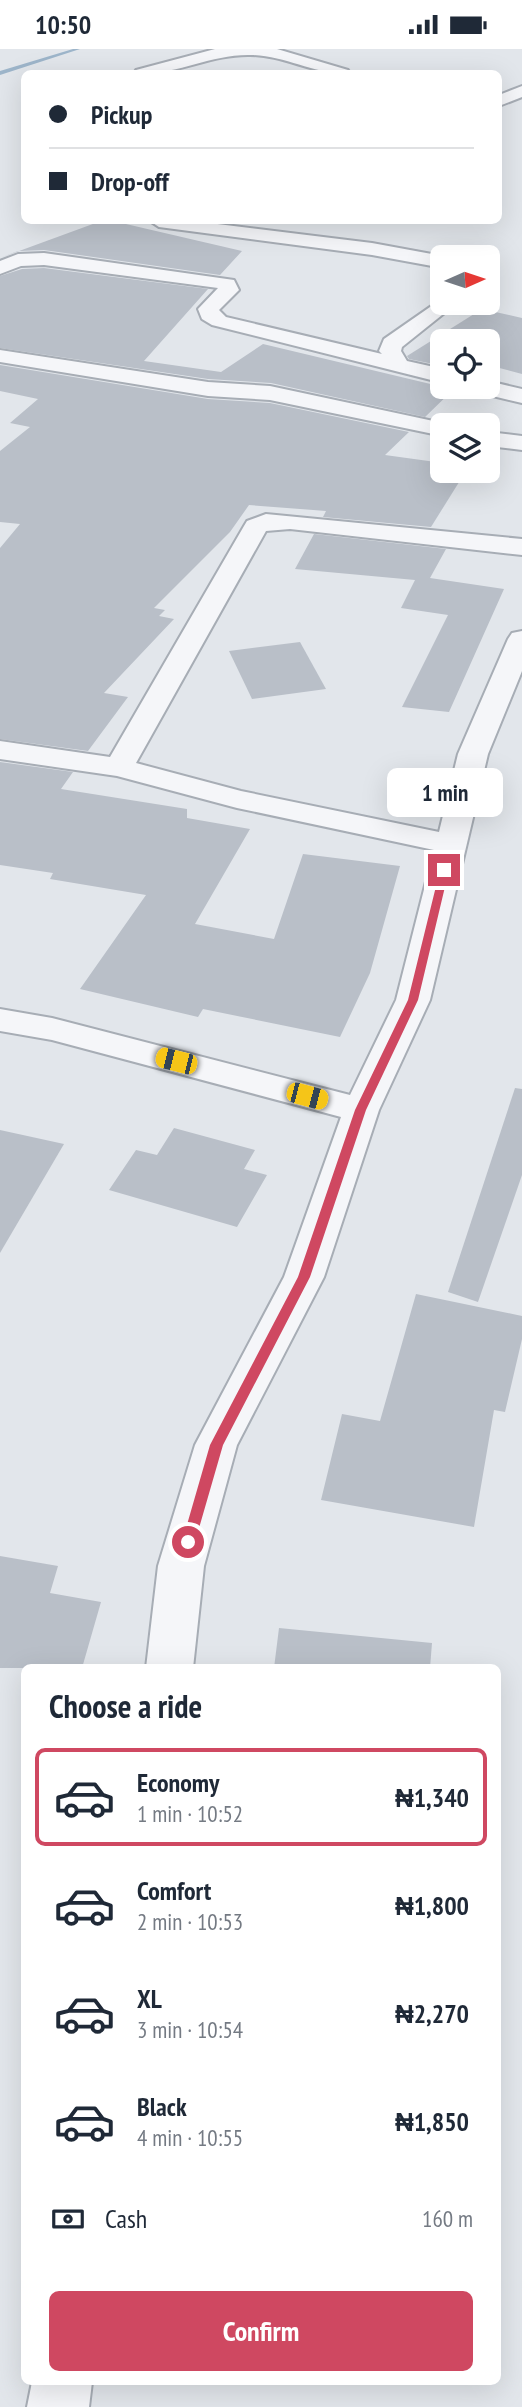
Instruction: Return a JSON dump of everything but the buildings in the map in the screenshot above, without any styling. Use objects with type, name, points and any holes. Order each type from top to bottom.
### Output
[{"type":"street","points":[[154,70],[219,53],[263,50],[332,70]]},
{"type":"street","points":[[205,224],[267,228],[430,259]]},
{"type":"street","points":[[0,268],[18,260],[44,259],[215,281],[229,287],[208,309],[209,315],[219,321],[430,373]]},
{"type":"street","points":[[400,366],[390,351],[392,344],[431,315]]},
{"type":"street","points":[[0,356],[208,389],[270,393],[430,426]]},
{"type":"street","points":[[500,391],[522,396]]},
{"type":"street","points":[[500,440],[522,443]]},
{"type":"street","points":[[119,767],[256,526],[262,522],[276,520],[522,547]]},
{"type":"street","points":[[169,1664],[181,1566],[216,1445],[304,1277],[361,1110],[413,1000],[473,754],[520,649]]},
{"type":"street","points":[[0,750],[119,767],[237,799],[451,844]]},
{"type":"street","points":[[0,1020],[52,1029],[361,1110]]},
{"type":"street","points":[[58,2407],[62,2385]]},
{"type":"waterway","points":[[0,73],[78,49]]},
{"type":"route","points":[[188,1542],[216,1445],[304,1277],[361,1110],[413,1000],[444,870]]}]
